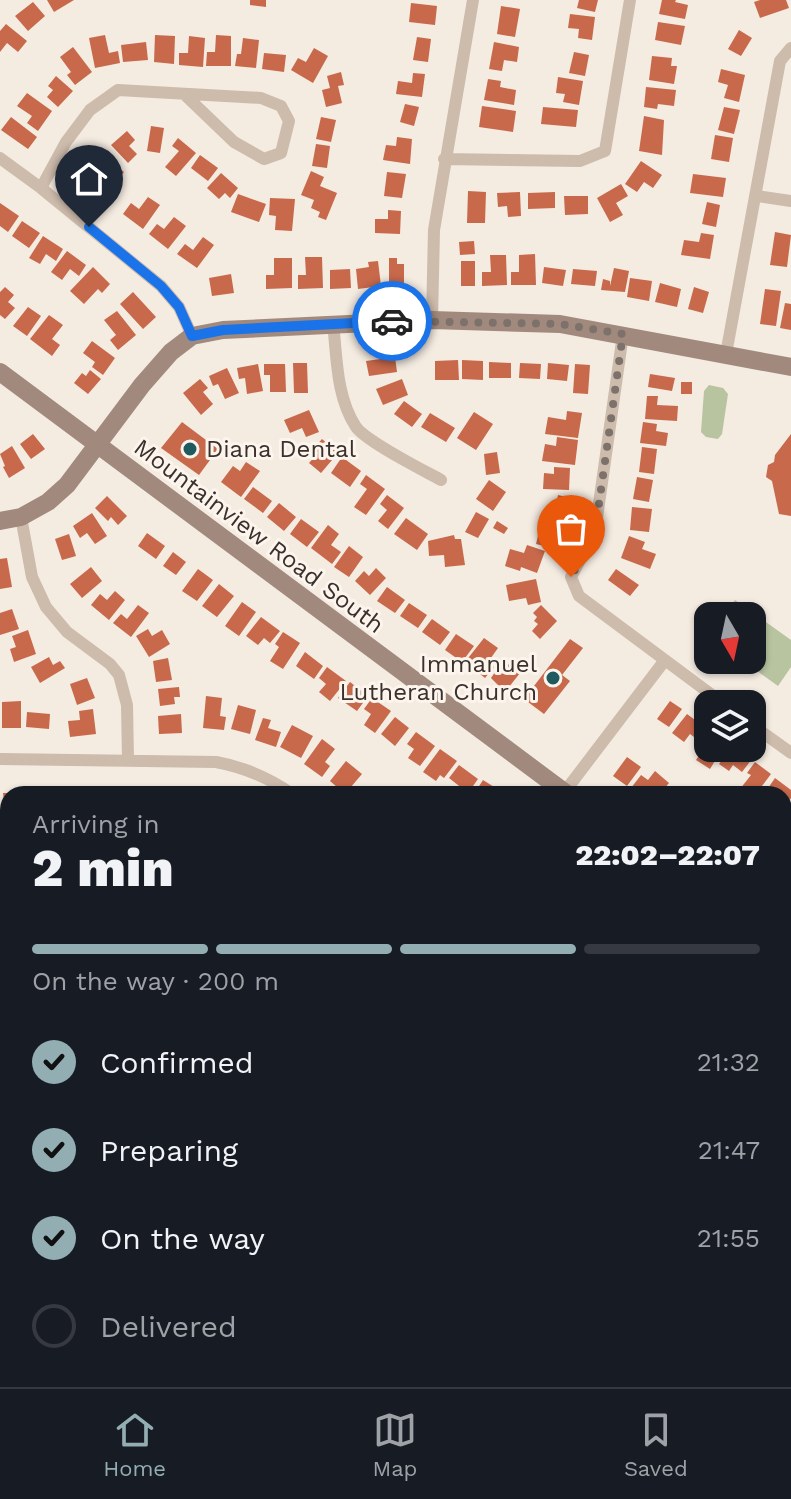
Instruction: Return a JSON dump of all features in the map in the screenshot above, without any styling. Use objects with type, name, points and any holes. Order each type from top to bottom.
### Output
[{"type":"street","points":[[432,320],[434,230],[473,0]]},
{"type":"street","points":[[444,159],[580,161],[605,151],[630,0]]},
{"type":"street","points":[[726,354],[780,61],[791,48]]},
{"type":"street","points":[[41,188],[66,142],[90,110],[118,90],[261,98],[281,106],[289,121],[281,153],[264,159],[234,142],[185,95]]},
{"type":"street","points":[[0,158],[161,286],[179,307],[192,336]]},
{"type":"street","points":[[757,196],[791,201]]},
{"type":"street","points":[[0,521],[21,517],[48,502],[67,485],[142,385],[171,352],[192,336],[223,330],[333,323],[432,320],[560,324],[791,367]]},
{"type":"street","points":[[333,323],[342,395],[357,429],[406,462],[441,480]]},
{"type":"street","points":[[623,334],[595,532],[571,577],[579,596],[705,690]]},
{"type":"street","name":"Mountainview Road South","points":[[0,372],[556,786]]},
{"type":"street","points":[[21,517],[32,577],[46,607],[67,632],[110,664],[119,675],[127,705],[128,760]]},
{"type":"street","points":[[570,786],[665,660]]},
{"type":"street","points":[[766,735],[791,753]]},
{"type":"street","points":[[0,759],[216,762],[238,766],[281,786]]},
{"type":"green space","points":[[709,385],[723,388],[728,394],[722,434],[718,439],[706,437],[701,432],[704,391]]},
{"type":"green space","points":[[766,622],[791,640],[791,667],[778,686],[761,674],[766,674]]},
{"type":"building","points":[[47,0],[74,0],[54,12]]},
{"type":"building","points":[[250,0],[266,0],[266,7],[250,5]]},
{"type":"building","points":[[579,0],[598,0],[595,12],[577,8]]},
{"type":"building","points":[[662,0],[676,0],[688,5],[685,19],[659,14]]},
{"type":"building","points":[[786,0],[789,8],[760,18],[754,2]]},
{"type":"building","points":[[33,2],[45,16],[28,31],[15,16]]},
{"type":"building","points":[[411,3],[437,6],[435,25],[409,22]]},
{"type":"building","points":[[501,6],[520,9],[515,37],[497,34]]},
{"type":"building","points":[[570,14],[595,17],[592,40],[578,38],[579,29],[568,28]]},
{"type":"building","points":[[658,22],[685,26],[681,45],[655,40]]},
{"type":"building","points":[[6,24],[27,41],[18,52],[7,43],[0,52],[0,31]]},
{"type":"building","points":[[739,30],[752,38],[741,56],[728,49]]},
{"type":"building","points":[[105,35],[109,53],[118,51],[120,63],[95,68],[89,38]]},
{"type":"building","points":[[155,35],[175,36],[174,64],[154,62]]},
{"type":"building","points":[[216,35],[231,36],[231,66],[206,66],[207,52],[215,52]]},
{"type":"building","points":[[189,36],[205,38],[203,67],[179,65],[179,53],[188,53]]},
{"type":"building","points":[[417,37],[431,39],[428,62],[413,60]]},
{"type":"building","points":[[243,38],[259,40],[256,68],[235,66],[237,54],[241,54]]},
{"type":"building","points":[[146,42],[148,60],[123,62],[121,45]]},
{"type":"building","points":[[494,42],[519,47],[517,62],[504,60],[502,71],[489,69]]},
{"type":"building","points":[[73,47],[92,72],[75,85],[67,75],[71,72],[60,57]]},
{"type":"building","points":[[314,48],[328,56],[313,83],[291,70],[298,58],[306,62]]},
{"type":"building","points":[[574,52],[589,55],[585,76],[569,73]]},
{"type":"building","points":[[264,53],[286,55],[284,72],[262,69]]},
{"type":"building","points":[[652,56],[672,58],[671,66],[677,66],[674,84],[649,80]]},
{"type":"building","points":[[721,69],[745,75],[739,102],[724,98],[728,85],[718,82]]},
{"type":"building","points":[[341,72],[344,85],[338,86],[342,103],[326,107],[322,90],[330,88],[327,76]]},
{"type":"building","points":[[413,73],[425,74],[422,97],[396,94],[398,81],[412,83]]},
{"type":"building","points":[[56,76],[73,91],[58,107],[47,97],[53,90],[48,86]]},
{"type":"building","points":[[558,77],[583,81],[579,105],[563,102],[565,94],[556,93]]},
{"type":"building","points":[[488,79],[501,81],[500,87],[516,90],[514,105],[484,100]]},
{"type":"building","points":[[646,87],[676,90],[674,106],[658,104],[657,109],[644,107]]},
{"type":"building","points":[[27,93],[52,111],[38,131],[27,123],[32,116],[17,106]]},
{"type":"building","points":[[405,104],[419,107],[414,126],[400,122]]},
{"type":"building","points":[[482,106],[516,111],[513,132],[479,127]]},
{"type":"building","points":[[543,107],[578,110],[576,127],[541,124]]},
{"type":"building","points":[[724,107],[740,110],[734,134],[718,130]]},
{"type":"building","points":[[644,116],[664,120],[662,155],[639,151]]},
{"type":"building","points":[[11,117],[37,137],[28,149],[1,130]]},
{"type":"building","points":[[321,117],[336,120],[331,142],[316,139]]},
{"type":"building","points":[[151,126],[164,128],[160,153],[147,151]]},
{"type":"building","points":[[127,131],[135,140],[129,146],[137,154],[128,163],[111,145]]},
{"type":"building","points":[[715,135],[733,138],[729,162],[711,159]]},
{"type":"building","points":[[397,137],[412,139],[410,164],[383,160],[386,145],[396,146]]},
{"type":"building","points":[[178,138],[196,153],[176,176],[165,167],[179,151],[172,146]]},
{"type":"building","points":[[316,144],[330,146],[327,168],[312,166]]},
{"type":"building","points":[[105,150],[115,157],[111,162],[124,172],[114,185],[92,168]]},
{"type":"building","points":[[200,155],[218,168],[208,181],[191,168]]},
{"type":"building","points":[[641,161],[662,175],[653,188],[644,182],[637,192],[625,184]]},
{"type":"building","points":[[311,171],[324,177],[320,186],[337,193],[326,220],[318,217],[320,212],[311,208],[314,200],[301,195]]},
{"type":"building","points":[[387,172],[406,174],[402,198],[384,196]]},
{"type":"building","points":[[221,173],[238,188],[230,198],[225,193],[219,199],[207,188]]},
{"type":"building","points":[[88,174],[113,193],[104,206],[78,188]]},
{"type":"building","points":[[693,174],[726,178],[723,197],[690,193]]},
{"type":"building","points":[[621,184],[628,196],[616,203],[623,215],[610,222],[597,198]]},
{"type":"building","points":[[468,191],[486,192],[485,223],[467,223]]},
{"type":"building","points":[[520,192],[521,216],[508,217],[507,206],[498,207],[497,193]]},
{"type":"building","points":[[555,192],[555,208],[528,209],[528,193]]},
{"type":"building","points":[[238,194],[266,204],[259,222],[231,212]]},
{"type":"building","points":[[564,196],[588,196],[588,214],[565,215]]},
{"type":"building","points":[[148,197],[160,205],[143,229],[123,214],[131,203],[139,209]]},
{"type":"building","points":[[270,198],[295,199],[292,231],[275,230],[276,216],[269,215]]},
{"type":"building","points":[[707,202],[720,205],[716,227],[702,224]]},
{"type":"building","points":[[0,203],[19,216],[8,232],[0,226]]},
{"type":"building","points":[[388,210],[401,211],[400,234],[375,233],[375,219],[388,219]]},
{"type":"building","points":[[174,217],[186,226],[168,249],[149,234],[157,224],[164,229]]},
{"type":"building","points":[[22,221],[40,233],[29,248],[12,236]]},
{"type":"building","points":[[775,232],[791,235],[787,267],[770,265]]},
{"type":"building","points":[[701,233],[714,235],[710,259],[681,255],[684,240],[699,242]]},
{"type":"building","points":[[43,236],[63,249],[56,261],[46,254],[40,264],[29,258]]},
{"type":"building","points":[[203,237],[214,245],[197,268],[177,254],[185,244],[193,250]]},
{"type":"building","points":[[474,241],[475,254],[460,255],[459,242]]},
{"type":"building","points":[[67,251],[86,265],[79,276],[70,269],[62,280],[51,272]]},
{"type":"building","points":[[535,254],[536,285],[511,285],[511,272],[519,272],[519,255]]},
{"type":"building","points":[[490,255],[506,255],[507,285],[482,286],[482,272],[491,272]]},
{"type":"building","points":[[305,257],[322,257],[323,288],[298,289],[298,275],[306,275]]},
{"type":"building","points":[[274,258],[292,258],[292,288],[266,289],[266,275],[274,275]]},
{"type":"building","points":[[389,258],[397,258],[397,264],[404,264],[404,287],[389,288]]},
{"type":"building","points":[[378,261],[381,286],[358,289],[356,269],[369,267],[368,262]]},
{"type":"building","points":[[461,261],[475,261],[475,286],[461,286]]},
{"type":"building","points":[[93,267],[110,284],[102,293],[98,289],[84,304],[70,291]]},
{"type":"building","points":[[544,267],[566,270],[563,286],[542,283]]},
{"type":"building","points":[[614,268],[629,271],[625,292],[601,290],[603,279],[610,281],[610,286]]},
{"type":"building","points":[[350,269],[351,288],[330,289],[330,270]]},
{"type":"building","points":[[573,269],[597,271],[595,286],[571,284]]},
{"type":"building","points":[[231,274],[234,293],[212,296],[209,278]]},
{"type":"building","points":[[630,278],[652,281],[649,301],[627,297]]},
{"type":"building","points":[[660,283],[681,289],[677,307],[655,302]]},
{"type":"building","points":[[5,287],[14,295],[8,302],[15,308],[5,319],[0,315],[0,292]]},
{"type":"building","points":[[694,287],[709,292],[703,313],[688,309]]},
{"type":"building","points":[[765,289],[781,291],[776,326],[760,324]]},
{"type":"building","points":[[133,292],[156,317],[143,329],[120,304]]},
{"type":"building","points":[[785,303],[791,304],[791,330],[780,328]]},
{"type":"building","points":[[28,307],[41,316],[27,336],[13,326]]},
{"type":"building","points":[[117,311],[136,335],[118,350],[110,340],[116,335],[104,320]]},
{"type":"building","points":[[49,315],[63,325],[52,339],[60,345],[52,356],[30,339]]},
{"type":"building","points":[[92,341],[115,358],[103,375],[92,367],[95,362],[83,353]]},
{"type":"building","points":[[395,357],[397,372],[369,376],[366,361]]},
{"type":"building","points":[[458,360],[459,380],[435,380],[435,361]]},
{"type":"building","points":[[462,360],[483,361],[483,380],[462,379]]},
{"type":"building","points":[[489,362],[511,363],[511,378],[489,378]]},
{"type":"building","points":[[293,363],[307,363],[308,393],[294,393]]},
{"type":"building","points":[[520,363],[541,364],[540,379],[519,378]]},
{"type":"building","points":[[548,363],[569,365],[567,381],[547,379]]},
{"type":"building","points":[[258,364],[263,391],[247,394],[245,378],[239,379],[237,368]]},
{"type":"building","points":[[264,364],[285,364],[286,392],[270,392],[270,375],[264,375]]},
{"type":"building","points":[[575,364],[590,365],[588,394],[573,393]]},
{"type":"building","points":[[227,368],[239,393],[225,399],[218,384],[213,386],[209,376]]},
{"type":"building","points":[[90,370],[101,379],[88,394],[74,383],[82,373],[86,376]]},
{"type":"building","points":[[650,374],[675,378],[672,391],[648,387]]},
{"type":"building","points":[[200,379],[208,388],[203,392],[213,404],[201,415],[183,393]]},
{"type":"building","points":[[402,379],[408,395],[383,405],[376,389]]},
{"type":"building","points":[[681,382],[692,382],[692,394],[681,394]]},
{"type":"building","points":[[647,396],[658,396],[657,405],[678,406],[677,421],[645,419]]},
{"type":"building","points":[[404,401],[422,414],[412,427],[394,414]]},
{"type":"building","points":[[309,410],[319,432],[306,437],[302,428],[290,433],[284,420]]},
{"type":"building","points":[[567,411],[582,413],[578,438],[545,434],[548,417],[566,420]]},
{"type":"building","points":[[474,412],[493,424],[476,450],[457,438]]},
{"type":"building","points":[[430,413],[455,428],[446,442],[421,427]]},
{"type":"building","name":"Diana Dental","points":[[182,422],[218,449],[199,475],[161,448]]},
{"type":"building","points":[[643,422],[657,424],[656,431],[668,433],[666,446],[640,443]]},
{"type":"building","points":[[33,434],[45,449],[31,459],[20,444]]},
{"type":"building","points":[[791,434],[791,516],[779,514],[772,481],[766,477],[768,465],[774,462],[775,455]]},
{"type":"building","points":[[557,437],[578,440],[575,465],[542,461],[545,444],[556,446]]},
{"type":"building","points":[[322,439],[338,453],[321,473],[309,463],[318,453],[313,449]]},
{"type":"building","points":[[12,446],[25,468],[9,478],[0,454]]},
{"type":"building","points":[[642,447],[657,449],[654,474],[639,472]]},
{"type":"building","points":[[497,452],[500,473],[486,475],[484,454]]},
{"type":"building","points":[[342,457],[361,471],[350,487],[331,473]]},
{"type":"building","points":[[246,462],[260,471],[241,497],[221,482],[233,466],[240,471]]},
{"type":"building","points":[[554,467],[570,468],[569,490],[543,489],[544,473],[554,474]]},
{"type":"building","points":[[366,475],[385,489],[366,515],[354,507],[367,489],[360,484]]},
{"type":"building","points":[[637,477],[653,480],[649,502],[633,499]]},
{"type":"building","points":[[489,480],[506,492],[493,511],[476,499]]},
{"type":"building","points":[[253,487],[272,501],[263,513],[244,499]]},
{"type":"building","points":[[387,495],[404,508],[388,529],[378,521],[387,510],[380,504]]},
{"type":"building","points":[[558,495],[570,498],[565,521],[548,516]]},
{"type":"building","points":[[107,496],[127,516],[118,525],[111,517],[108,521],[95,508]]},
{"type":"building","points":[[279,503],[296,517],[284,531],[267,517]]},
{"type":"building","points":[[632,507],[652,509],[649,532],[630,530]]},
{"type":"building","points":[[476,512],[489,519],[478,538],[465,532]]},
{"type":"building","points":[[92,513],[107,536],[95,544],[87,533],[80,538],[73,526]]},
{"type":"building","points":[[406,518],[428,534],[417,550],[394,534]]},
{"type":"building","points":[[301,519],[319,532],[307,547],[290,534]]},
{"type":"building","points":[[497,521],[508,528],[504,534],[493,528]]},
{"type":"building","points":[[541,523],[558,527],[552,548],[536,544]]},
{"type":"building","points":[[328,525],[339,534],[331,545],[341,552],[332,564],[311,548]]},
{"type":"building","points":[[147,533],[165,546],[156,559],[138,546]]},
{"type":"building","points":[[69,534],[76,556],[62,560],[55,539]]},
{"type":"building","points":[[454,535],[455,539],[461,539],[465,565],[445,567],[444,555],[429,556],[428,541]]},
{"type":"building","points":[[629,536],[645,542],[642,549],[656,554],[650,569],[621,558]]},
{"type":"building","points":[[527,545],[545,551],[537,573],[521,567],[520,571],[505,566],[510,549],[524,553]]},
{"type":"building","points":[[349,546],[363,557],[349,577],[334,567]]},
{"type":"building","points":[[173,552],[186,562],[176,575],[163,566]]},
{"type":"building","points":[[7,558],[12,587],[0,589],[0,559]]},
{"type":"building","points":[[91,567],[102,581],[82,598],[70,584]]},
{"type":"building","points":[[376,568],[386,578],[370,595],[355,581],[364,571],[369,576]]},
{"type":"building","points":[[198,569],[213,580],[197,601],[182,591]]},
{"type":"building","points":[[616,569],[639,585],[630,596],[608,580]]},
{"type":"building","points":[[536,579],[541,602],[528,605],[526,598],[509,601],[506,585]]},
{"type":"building","points":[[219,584],[234,596],[217,617],[202,606]]},
{"type":"building","points":[[387,587],[405,600],[395,613],[377,601]]},
{"type":"building","points":[[115,591],[125,600],[109,620],[91,605],[100,594],[107,600]]},
{"type":"building","points":[[242,602],[256,612],[239,636],[225,626]]},
{"type":"building","points":[[409,603],[427,615],[418,628],[400,616]]},
{"type":"building","points":[[138,605],[149,613],[131,637],[113,623],[121,614],[127,619]]},
{"type":"building","points":[[541,605],[557,621],[540,639],[532,631],[538,624],[534,621],[537,617],[533,613]]},
{"type":"building","points":[[12,609],[19,629],[0,635],[0,613]]},
{"type":"building","points":[[261,617],[280,631],[270,643],[264,638],[258,645],[246,636]]},
{"type":"building","points":[[432,619],[450,632],[440,645],[422,632]]},
{"type":"building","points":[[148,629],[152,636],[162,630],[170,644],[149,657],[136,636]]},
{"type":"building","points":[[28,630],[36,654],[14,662],[10,649],[16,647],[12,636]]},
{"type":"building","points":[[283,632],[300,643],[283,669],[270,661],[279,647],[275,644]]},
{"type":"building","points":[[456,634],[474,646],[462,662],[445,650]]},
{"type":"building","points":[[484,638],[498,648],[488,662],[494,667],[485,678],[465,662]]},
{"type":"building","name":"Immanuel Lutheran Church","points":[[570,639],[583,648],[562,675],[570,681],[544,714],[524,699]]},
{"type":"building","points":[[305,652],[323,666],[314,679],[296,666]]},
{"type":"building","points":[[49,657],[53,665],[60,661],[65,668],[40,683],[31,667]]},
{"type":"building","points":[[168,658],[172,680],[156,682],[153,661]]},
{"type":"building","points":[[508,664],[520,673],[505,692],[491,678],[497,669],[502,673]]},
{"type":"building","points":[[327,667],[346,681],[330,701],[319,692],[326,684],[319,678]]},
{"type":"building","points":[[87,678],[95,698],[77,705],[70,684]]},
{"type":"building","points":[[350,682],[368,696],[357,711],[338,698]]},
{"type":"building","points":[[179,687],[180,697],[174,697],[175,704],[160,706],[158,689]]},
{"type":"building","points":[[206,696],[222,698],[220,716],[226,717],[224,730],[203,728]]},
{"type":"building","points":[[372,698],[391,711],[375,733],[364,725],[371,714],[364,709]]},
{"type":"building","points":[[21,701],[21,728],[2,728],[2,702]]},
{"type":"building","points":[[670,701],[682,709],[669,727],[657,719]]},
{"type":"building","points":[[238,705],[256,710],[250,734],[231,729]]},
{"type":"building","points":[[93,709],[96,734],[70,737],[68,721],[80,720],[79,711]]},
{"type":"building","points":[[27,712],[50,714],[49,729],[26,727]]},
{"type":"building","points":[[181,714],[182,733],[159,734],[158,716]]},
{"type":"building","points":[[687,714],[694,719],[694,737],[690,734],[684,742],[672,733]]},
{"type":"building","points":[[395,717],[409,728],[395,746],[381,734]]},
{"type":"building","points":[[263,718],[271,720],[268,728],[281,732],[276,747],[255,740]]},
{"type":"building","points":[[292,725],[313,736],[301,758],[280,747]]},
{"type":"building","points":[[416,732],[435,746],[420,766],[408,758],[414,749],[407,744]]},
{"type":"building","points":[[322,739],[335,749],[325,762],[330,766],[322,777],[304,764]]},
{"type":"building","points":[[440,749],[457,761],[444,778],[440,775],[436,781],[423,772]]},
{"type":"building","points":[[627,757],[641,767],[627,786],[613,776]]},
{"type":"building","points":[[346,761],[362,774],[352,786],[336,786],[330,781]]},
{"type":"building","points":[[699,762],[714,762],[710,769]]},
{"type":"building","points":[[750,762],[742,772],[733,765],[729,771],[719,764]]},
{"type":"building","points":[[755,762],[771,774],[762,786],[742,786],[751,775],[747,773]]},
{"type":"building","points":[[459,765],[478,779],[473,786],[459,786],[449,778]]},
{"type":"building","points":[[655,771],[669,783],[667,786],[633,786],[641,775],[648,780]]},
{"type":"building","points":[[775,778],[786,786],[770,786]]},
{"type":"building","points":[[483,780],[493,786],[479,786]]},
{"type":"way so far","points":[[392,321],[560,324],[623,334],[595,532],[571,577]]},
{"type":"place","name":"Diana Dental","points":[[190,449]]},
{"type":"place","name":"Immanuel Lutheran Church","points":[[553,678]]},
{"type":"route","points":[[89,227],[161,286],[179,307],[192,336],[223,330],[392,321]]}]
